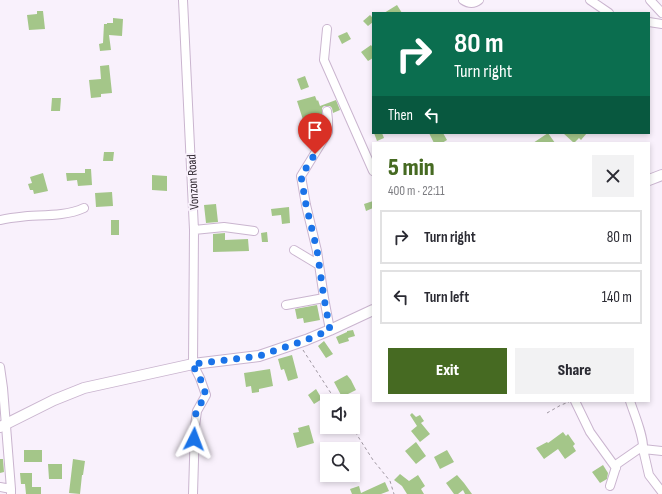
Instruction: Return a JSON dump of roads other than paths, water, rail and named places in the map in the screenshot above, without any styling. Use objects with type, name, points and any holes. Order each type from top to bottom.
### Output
[{"type":"main road","points":[[650,180],[662,175]]},
{"type":"main road","points":[[3,426],[54,400],[84,388],[192,364],[259,356],[330,330],[372,310]]},
{"type":"street","name":"Vonzon Road","points":[[183,0],[194,230],[192,364]]},
{"type":"street","points":[[463,0],[468,3],[475,3],[479,0]]},
{"type":"street","points":[[590,0],[608,12]]},
{"type":"street","points":[[650,0],[662,13]]},
{"type":"street","points":[[650,22],[662,24]]},
{"type":"street","points":[[327,29],[324,60],[372,169]]},
{"type":"street","points":[[327,111],[328,132],[301,176],[306,205],[317,250],[330,330]]},
{"type":"street","points":[[0,220],[20,217],[61,215],[75,212],[84,208]]},
{"type":"street","points":[[194,230],[224,227],[254,231]]},
{"type":"street","points":[[294,250],[319,265]]},
{"type":"street","points":[[286,305],[324,298]]},
{"type":"street","points":[[192,364],[200,378],[206,395],[196,411],[193,494]]},
{"type":"street","points":[[0,367],[3,426],[11,492]]},
{"type":"street","points":[[575,402],[590,432],[616,468]]},
{"type":"street","points":[[630,402],[641,436],[649,475],[662,492]]},
{"type":"street","points":[[610,486],[617,464],[643,448],[662,451]]},
{"type":"street","points":[[0,487],[11,492]]}]
